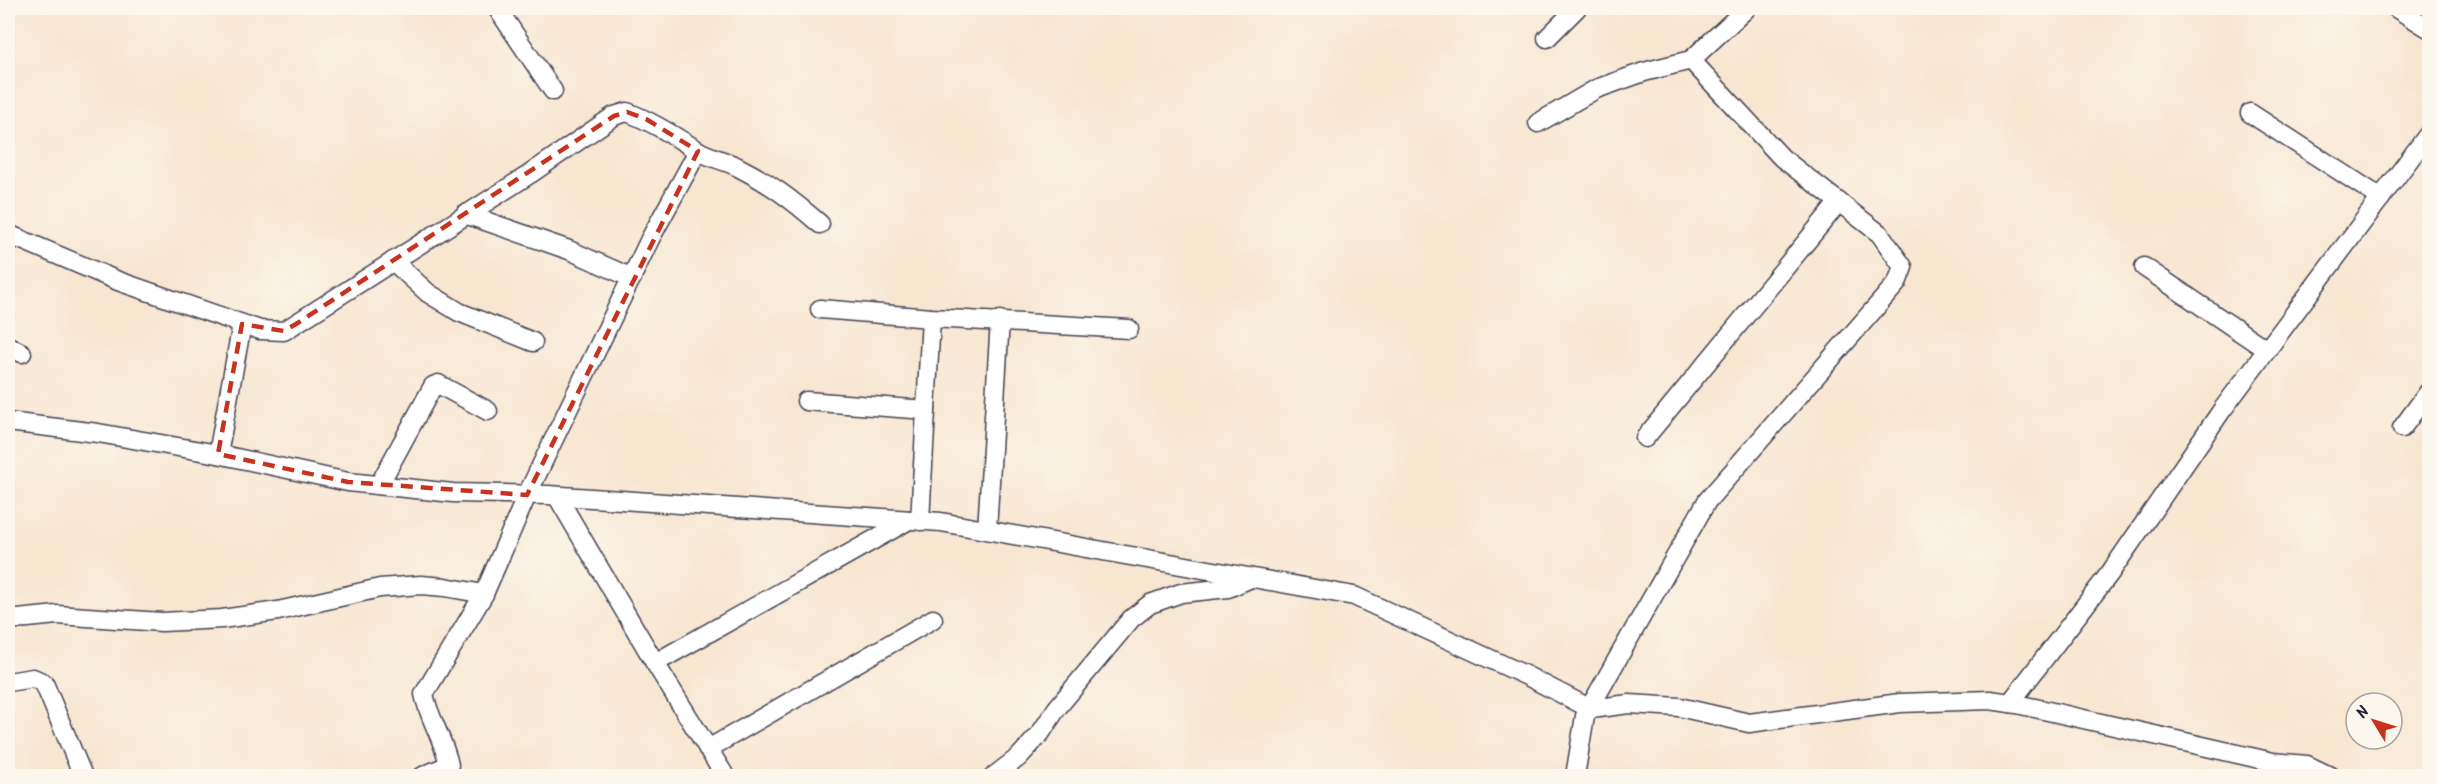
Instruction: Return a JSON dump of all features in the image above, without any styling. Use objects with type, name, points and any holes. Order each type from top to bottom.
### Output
[{"type":"street","points":[[497,8],[553,91]]},
{"type":"street","points":[[1546,38],[1577,8]]},
{"type":"street","points":[[1538,123],[1596,89],[1644,72],[1691,60],[1748,8]]},
{"type":"street","points":[[2396,8],[2430,30]]},
{"type":"street","points":[[1575,777],[1585,716],[1707,501],[1897,283],[1903,267],[1880,234],[1782,158],[1691,60]]},
{"type":"street","points":[[8,234],[118,281],[260,330],[284,331],[530,174],[614,116],[627,112],[673,134],[698,151],[735,166],[785,194],[820,224]]},
{"type":"street","points":[[2250,113],[2381,198]]},
{"type":"street","points":[[2010,703],[2110,573],[2222,410],[2430,132]]},
{"type":"street","points":[[423,777],[449,765],[428,713],[424,694],[484,594],[526,495],[650,239],[698,151]]},
{"type":"street","points":[[1645,438],[1839,202]]},
{"type":"street","points":[[465,214],[569,250],[632,279]]},
{"type":"street","points":[[393,261],[428,293],[459,312],[533,342]]},
{"type":"street","points":[[2144,267],[2267,350]]},
{"type":"street","points":[[820,309],[931,318],[1129,329]]},
{"type":"street","points":[[915,520],[926,411],[931,318]]},
{"type":"street","points":[[987,530],[999,320]]},
{"type":"street","points":[[218,454],[242,324]]},
{"type":"street","points":[[379,485],[433,386],[438,384],[488,411]]},
{"type":"street","points":[[2402,428],[2430,390]]},
{"type":"street","points":[[806,400],[926,411]]},
{"type":"street","points":[[8,422],[98,433],[260,461],[348,482],[453,493],[557,496],[941,522],[1354,596],[1516,671],[1591,709],[1629,704],[1679,707],[1749,723],[1900,703],[1990,700],[2273,762],[2307,765],[2330,777]]},
{"type":"street","points":[[557,496],[725,777]]},
{"type":"street","points":[[655,663],[915,520]]},
{"type":"street","points":[[994,777],[1019,757],[1040,734],[1057,708],[1137,614],[1150,604],[1181,593],[1228,588],[1251,578]]},
{"type":"street","points":[[8,620],[57,615],[162,622],[222,619],[278,610],[380,588],[422,585],[484,594]]},
{"type":"street","points":[[708,749],[933,619]]},
{"type":"street","points":[[8,682],[33,678],[44,683],[83,777]]},
{"type":"highlighted area","points":[[627,112],[646,119],[698,151],[527,495],[348,482],[218,454],[242,324],[284,331],[614,116]]}]
